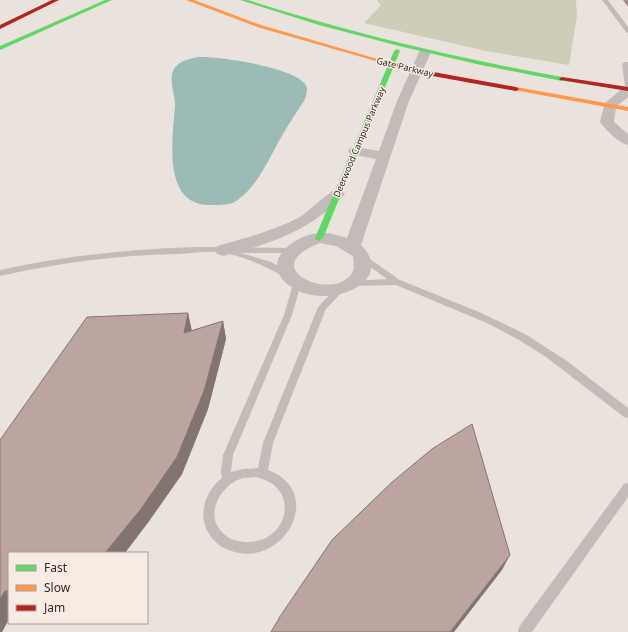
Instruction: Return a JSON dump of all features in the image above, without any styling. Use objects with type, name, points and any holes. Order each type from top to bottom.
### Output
[{"type":"main road","points":[[0,27],[56,0]]},
{"type":"main road","points":[[0,48],[109,0]]},
{"type":"main road","name":"Gate Parkway","points":[[185,0],[259,26],[416,71],[628,109]]},
{"type":"main road","name":"Gate Parkway","points":[[243,0],[275,11],[399,46],[529,73],[628,90]]},
{"type":"main road","name":"Deerwood Campus Parkway","points":[[319,238],[399,46]]},
{"type":"street","points":[[356,250],[385,156],[416,71],[425,52]]},
{"type":"street","points":[[628,90],[610,106],[607,122],[628,141]]},
{"type":"street","points":[[355,151],[385,156]]},
{"type":"street","points":[[223,250],[262,240],[298,224],[318,212],[337,194]]},
{"type":"street","points":[[319,238],[337,239],[356,250],[363,265],[360,275],[346,286],[325,292],[310,290],[292,280],[285,265],[287,255],[291,250],[305,241],[319,238]]},
{"type":"lane","points":[[605,0],[628,32]]},
{"type":"lane","points":[[628,64],[625,64],[628,86]]},
{"type":"lane","points":[[223,250],[268,264],[292,280],[288,315],[228,456],[226,472],[228,480]]},
{"type":"lane","points":[[0,273],[24,267],[140,252],[291,250]]},
{"type":"lane","points":[[356,250],[397,282],[466,311],[522,337],[578,374],[628,414]]},
{"type":"lane","points":[[262,474],[268,443],[322,307],[346,286],[397,282]]},
{"type":"lane","points":[[255,472],[262,474],[272,476],[285,487],[292,502],[290,519],[281,535],[265,546],[246,549],[227,545],[214,532],[209,516],[211,499],[221,484],[237,475],[255,472]]},
{"type":"lane","points":[[524,632],[628,488]]},
{"type":"green space","points":[[377,0],[576,0],[577,16],[569,65],[486,51],[364,23],[381,5]]},
{"type":"water","points":[[198,57],[221,58],[286,72],[298,78],[307,88],[304,101],[285,130],[258,178],[246,193],[236,201],[229,204],[210,205],[194,202],[184,194],[177,182],[173,167],[172,151],[175,101],[172,73],[176,66],[181,62]]},
{"type":"building","points":[[188,313],[184,333],[223,321],[204,391],[177,457],[141,509],[106,552],[8,552],[8,591],[5,591],[0,599],[0,440],[87,317]]},
{"type":"building","points":[[472,424],[510,555],[450,632],[271,632],[332,540],[391,483],[432,449]]},
{"type":"traffic: fast","points":[[0,48],[109,0]]},
{"type":"traffic: fast","points":[[243,0],[321,24],[441,55],[562,79]]},
{"type":"traffic: fast","points":[[319,238],[397,51]]},
{"type":"traffic: slow","points":[[189,0],[259,26],[388,63]]},
{"type":"traffic: slow","points":[[516,89],[628,109]]},
{"type":"traffic: jam","points":[[0,27],[56,0]]},
{"type":"traffic: jam","points":[[388,63],[416,71],[516,89]]},
{"type":"traffic: jam","points":[[562,79],[628,89]]}]
